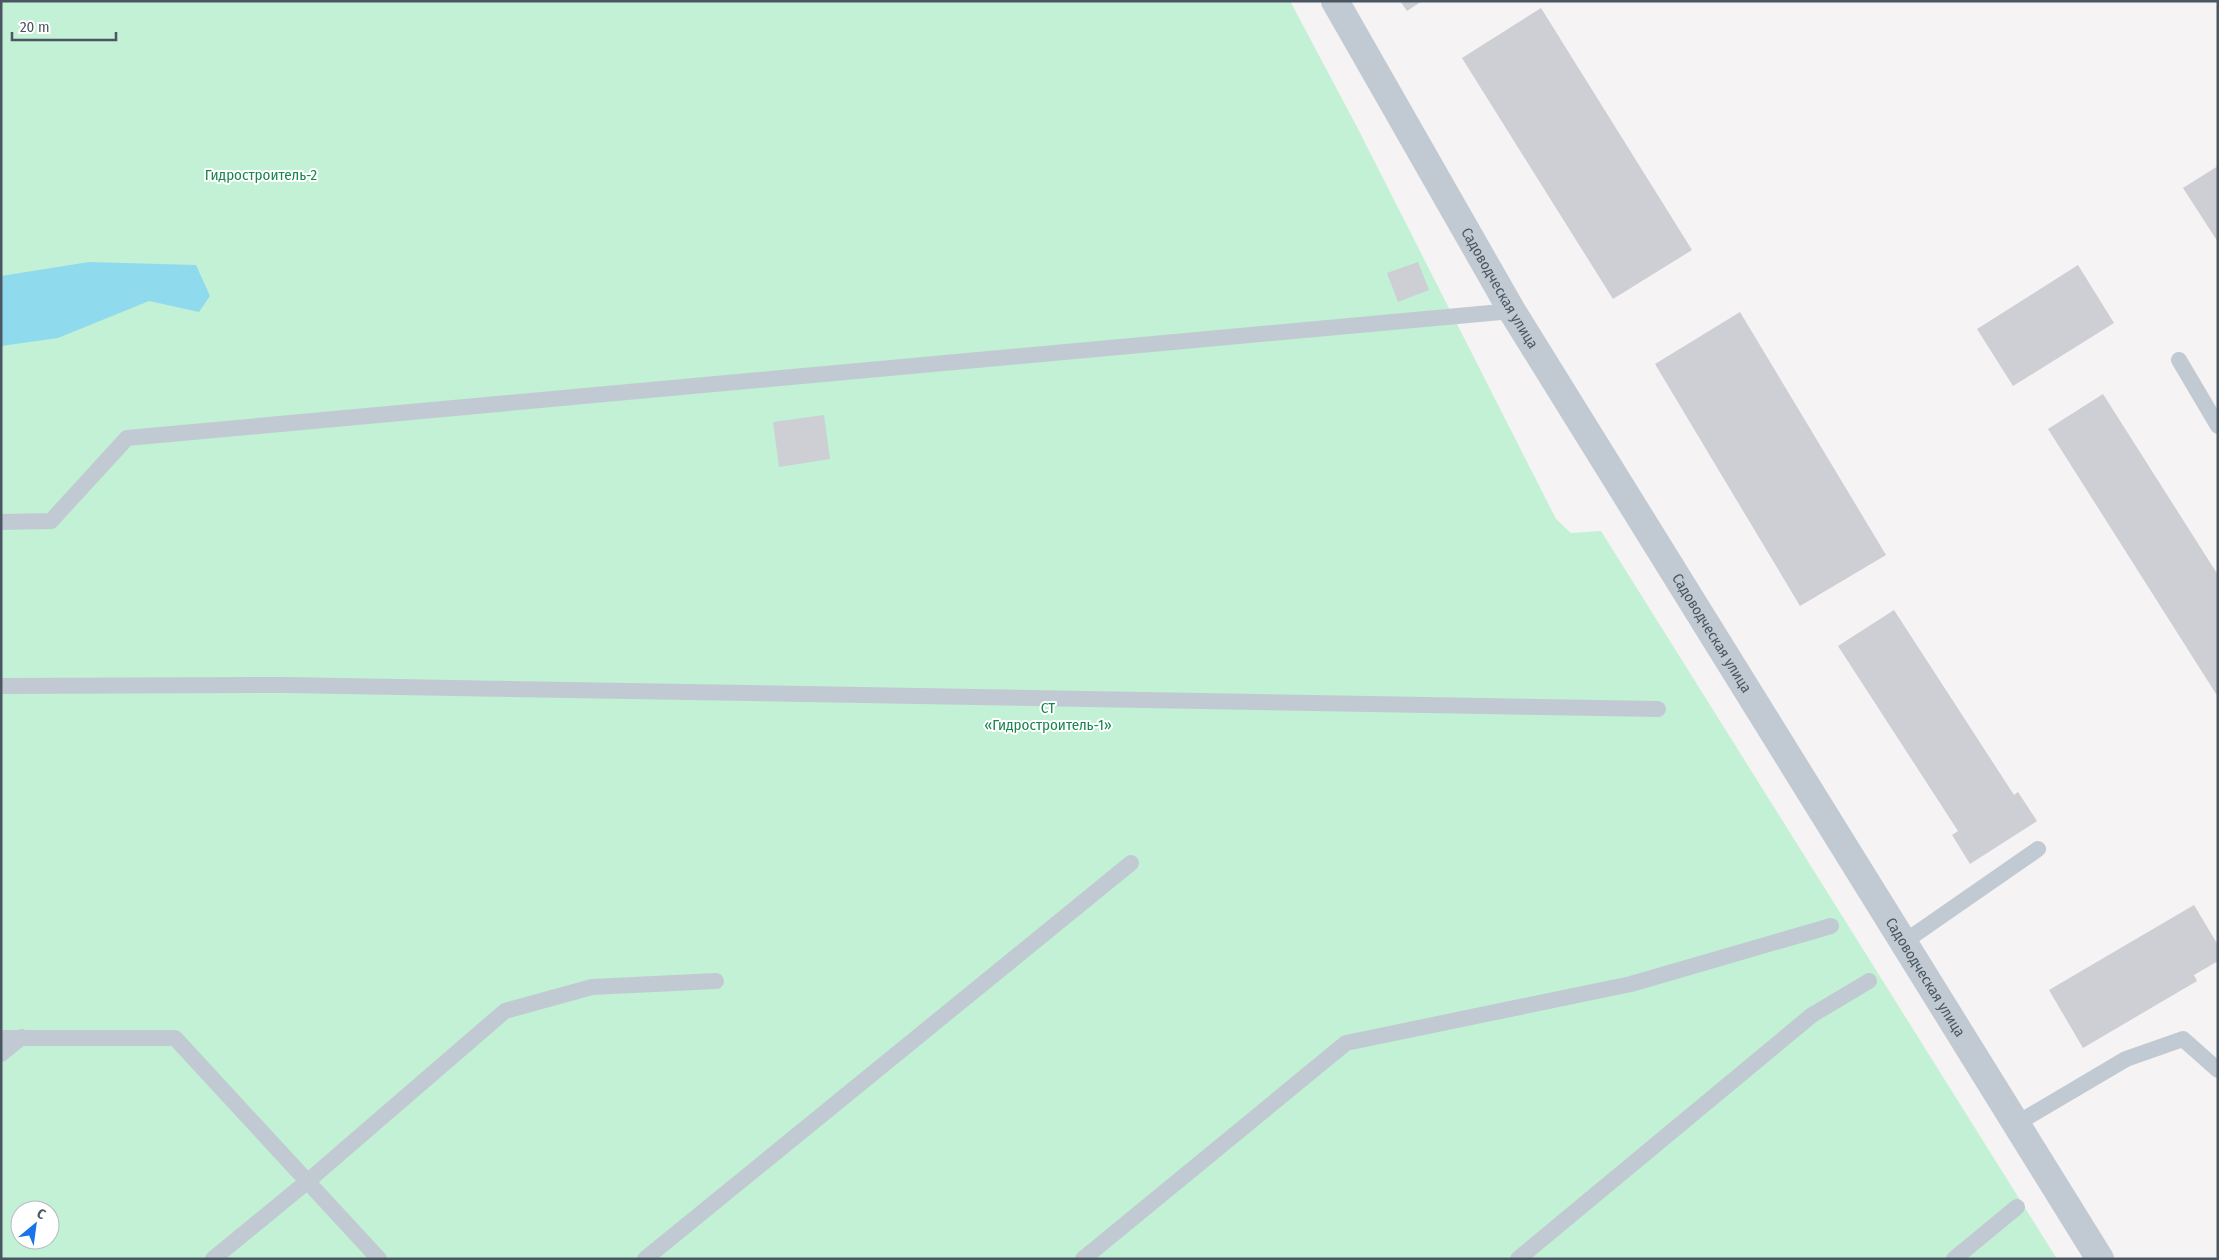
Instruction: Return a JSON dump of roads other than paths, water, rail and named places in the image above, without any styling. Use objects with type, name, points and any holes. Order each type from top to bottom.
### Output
[{"type":"street","name":"Садоводческая улица","points":[[1335,1],[1512,311],[2100,1259]]},
{"type":"lane","points":[[1,522],[51,521],[127,438],[1512,311]]},
{"type":"lane","points":[[2179,360],[2218,426]]},
{"type":"lane","points":[[1,686],[286,685],[1658,709]]},
{"type":"lane","points":[[1904,942],[2038,849]]},
{"type":"lane","points":[[645,1259],[1131,863]]},
{"type":"lane","points":[[1083,1259],[1346,1043],[1631,984],[1831,926]]},
{"type":"lane","points":[[213,1259],[308,1181],[505,1011],[592,987],[716,981]]},
{"type":"lane","points":[[1518,1259],[1812,1015],[1869,981]]},
{"type":"lane","points":[[1,1054],[22,1037]]},
{"type":"lane","points":[[1,1038],[175,1038],[379,1259]]},
{"type":"lane","points":[[2016,1124],[2126,1059],[2183,1038],[2218,1070]]},
{"type":"lane","points":[[1954,1259],[2017,1207]]},
{"type":"water","points":[[89,262],[196,265],[210,296],[199,312],[149,301],[58,338],[1,346],[1,276]]},
{"type":"park label","name":"Гидростроитель-2","points":[[261,175]]},
{"type":"park label","name":"СТ «Гидростроитель-1»","points":[[1048,716]]}]
